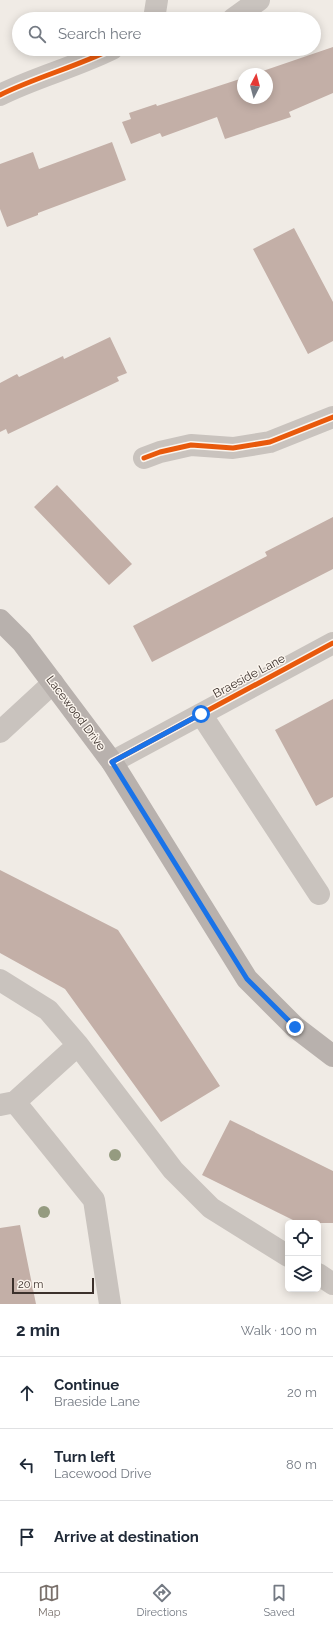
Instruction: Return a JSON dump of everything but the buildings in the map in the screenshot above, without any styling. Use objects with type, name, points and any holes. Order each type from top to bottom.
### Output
[{"type":"main road","name":"Lacewood Drive","points":[[0,620],[22,642],[112,762],[247,979],[295,1027],[333,1056]]},
{"type":"street","points":[[155,12],[157,0]]},
{"type":"street","points":[[243,12],[259,0]]},
{"type":"street","points":[[0,96],[15,88],[97,56]]},
{"type":"street","points":[[144,458],[191,444],[233,448],[270,442],[333,418]]},
{"type":"street","name":"Braeside Lane","points":[[112,762],[333,643]]},
{"type":"street","points":[[0,732],[53,683]]},
{"type":"street","points":[[201,714],[319,894]]},
{"type":"street","points":[[0,980],[48,1010],[78,1045],[173,1170],[211,1208],[285,1254]]},
{"type":"street","points":[[78,1045],[7,1104],[94,1200],[110,1304]]},
{"type":"street","points":[[321,1276],[333,1284]]},
{"type":"cycle path","points":[[0,95],[96,56]]},
{"type":"cycle path","points":[[144,458],[160,452],[191,445],[233,448],[270,442],[333,417]]},
{"type":"cycle path","points":[[112,762],[333,643]]},
{"type":"route","points":[[201,714],[112,762],[247,979],[295,1027]]}]
